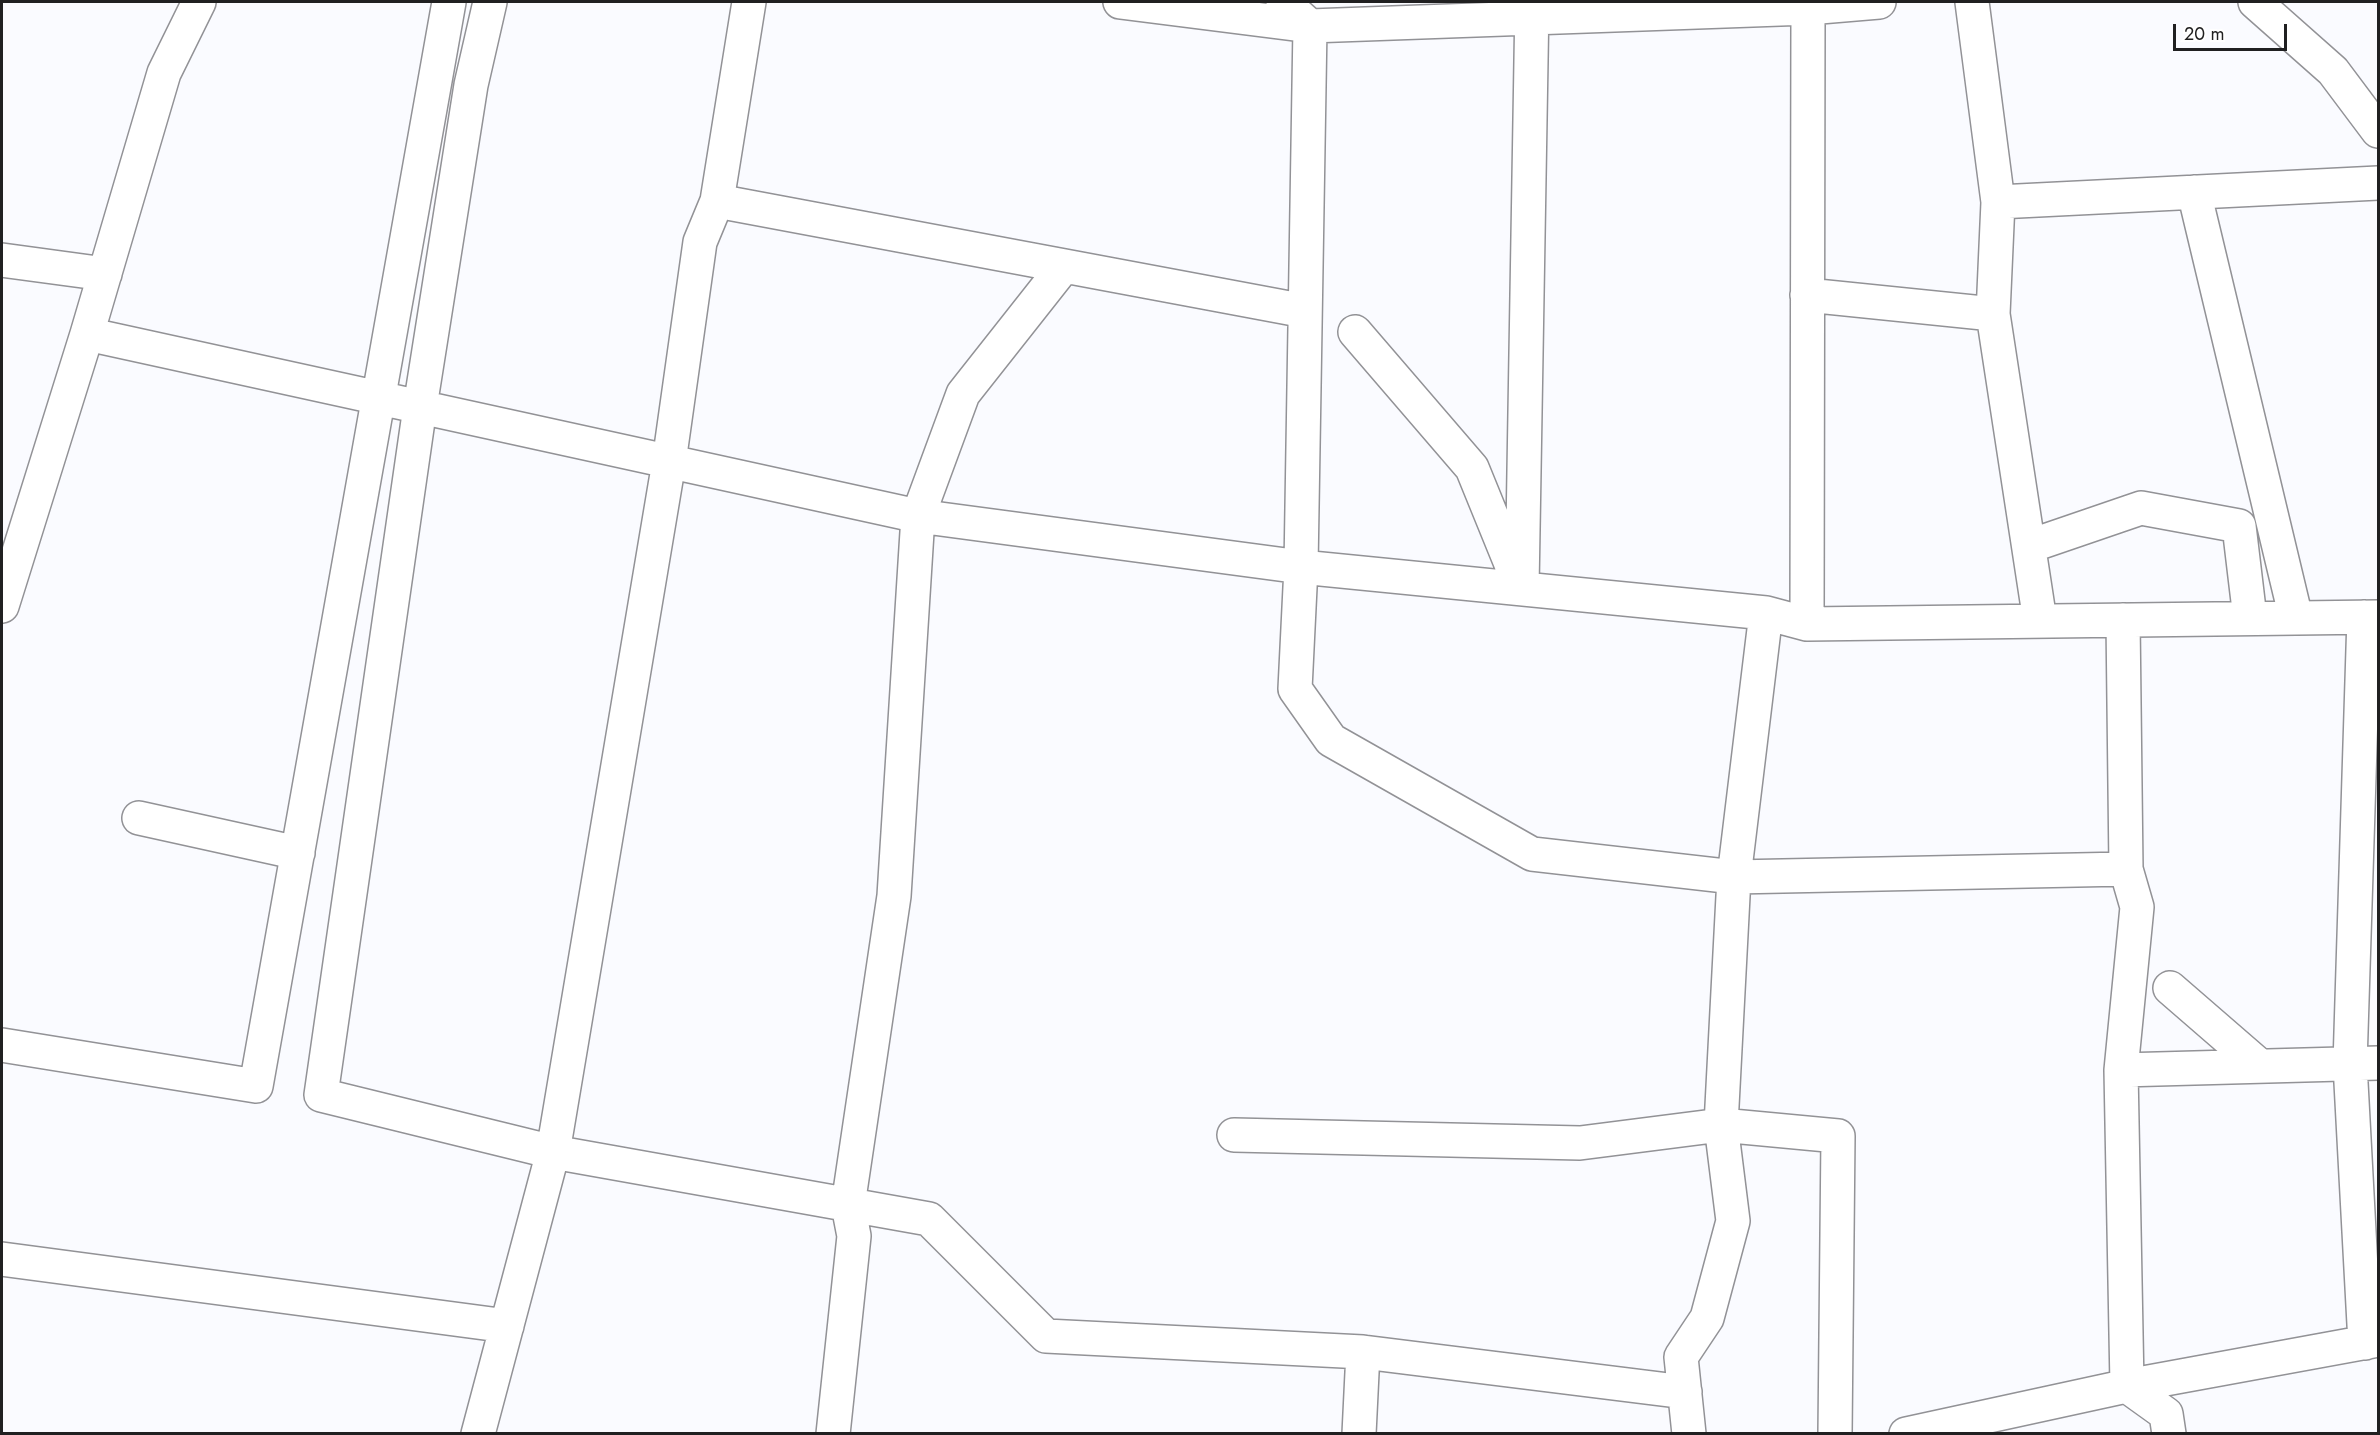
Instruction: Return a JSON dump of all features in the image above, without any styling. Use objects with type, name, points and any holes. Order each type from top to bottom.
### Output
[{"type":"street","points":[[2,606],[87,334],[164,73],[199,2]]},
{"type":"street","points":[[2,1046],[256,1086],[449,2]]},
{"type":"street","points":[[490,2],[471,85],[420,407],[321,1095],[553,1152],[929,1219],[1046,1336],[1363,1352],[1685,1392]]},
{"type":"street","points":[[478,1434],[553,1152],[669,462],[700,242],[717,201],[749,2]]},
{"type":"street","points":[[1120,2],[1310,26],[1475,10],[1808,8],[1879,2]]},
{"type":"street","points":[[1283,2],[1310,26],[1301,567],[1295,689],[1331,740],[1532,854],[1734,877],[2126,869]]},
{"type":"street","points":[[1972,2],[1998,202],[1993,314],[2040,621]]},
{"type":"street","points":[[2255,2],[2333,71],[2379,130]]},
{"type":"street","points":[[1807,624],[1808,8]]},
{"type":"street","points":[[1522,588],[1532,10]]},
{"type":"street","points":[[1998,202],[2379,183]]},
{"type":"street","points":[[2194,192],[2296,618]]},
{"type":"street","points":[[717,201],[1305,311]]},
{"type":"street","points":[[2,260],[105,274]]},
{"type":"street","points":[[833,1434],[854,1236],[848,1205],[894,896],[918,516],[963,394],[1065,266]]},
{"type":"street","points":[[1808,296],[1993,314]]},
{"type":"street","points":[[1355,332],[1472,468],[1522,588]]},
{"type":"street","points":[[87,334],[918,516],[1301,567],[1766,613],[1807,624],[2372,617],[2364,1064],[2372,1341],[2127,1386],[1906,1434]]},
{"type":"street","points":[[2030,546],[2141,508],[2239,526],[2250,618]]},
{"type":"street","points":[[1689,1434],[1681,1357],[1707,1317],[1733,1221],[1721,1125],[1734,877],[1766,613]]},
{"type":"street","points":[[2123,620],[2126,869],[2137,907],[2121,1070],[2127,1386]]},
{"type":"street","points":[[139,818],[298,853]]},
{"type":"street","points":[[2170,988],[2260,1066]]},
{"type":"street","points":[[2121,1070],[2364,1064]]},
{"type":"street","points":[[1234,1135],[1580,1143],[1721,1125],[1838,1136],[1835,1434]]},
{"type":"street","points":[[2,1259],[507,1326]]},
{"type":"street","points":[[1359,1434],[1363,1352]]},
{"type":"street","points":[[2127,1386],[2166,1414],[2169,1434]]}]
